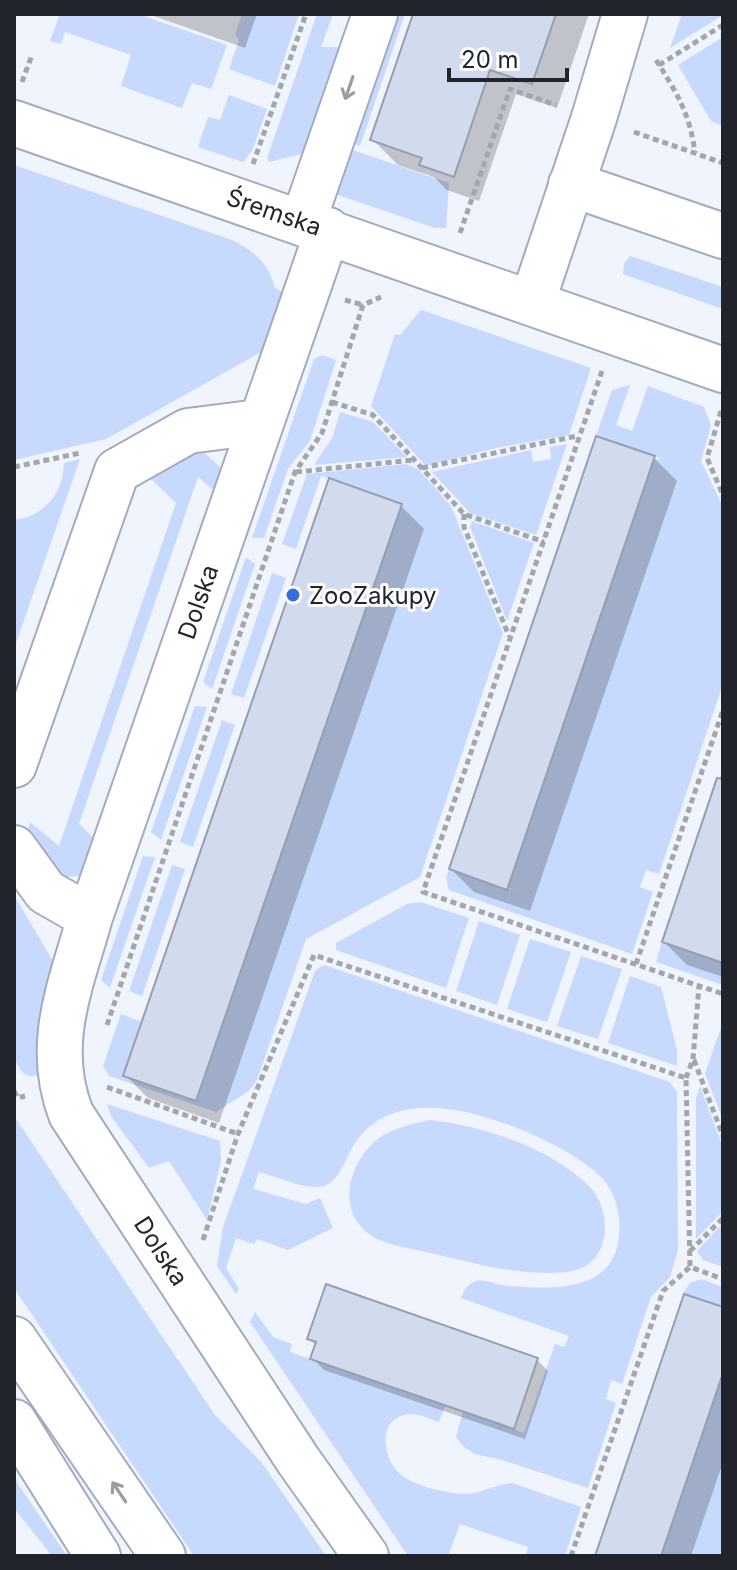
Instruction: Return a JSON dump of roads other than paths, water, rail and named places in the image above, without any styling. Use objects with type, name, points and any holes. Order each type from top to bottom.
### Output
[{"type":"street","name":"Dolska","points":[[366,1556],[298,1460],[71,1114],[61,1089],[58,1058],[60,1023],[90,917],[259,422],[375,14]]},
{"type":"street","points":[[532,303],[625,14]]},
{"type":"street","name":"Śremska","points":[[14,123],[723,370]]},
{"type":"street","points":[[571,184],[723,236]]},
{"type":"street","points":[[14,765],[117,471],[188,431],[259,422]]},
{"type":"street","points":[[14,848],[46,892],[90,917]]},
{"type":"street","points":[[14,1339],[163,1556]]},
{"type":"street","points":[[14,1422],[98,1556]]},
{"type":"place","name":"ZooZakupy","points":[[293,595]]}]
